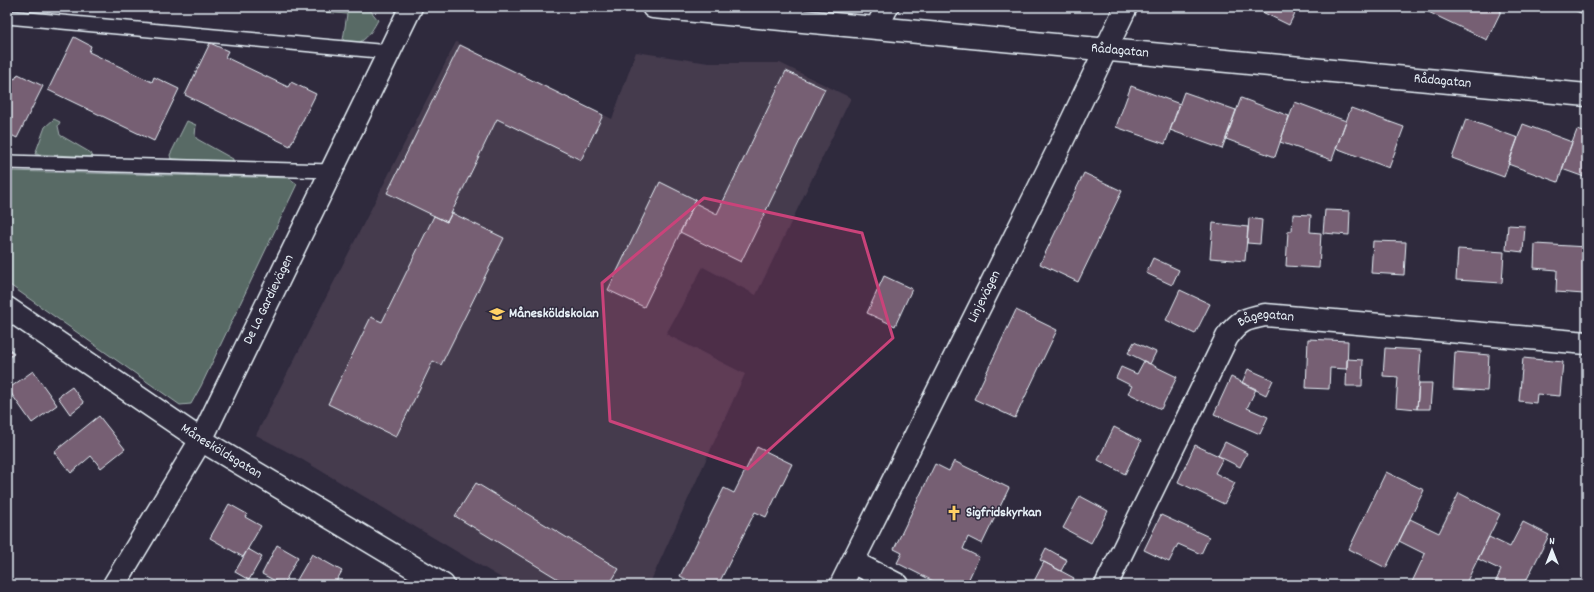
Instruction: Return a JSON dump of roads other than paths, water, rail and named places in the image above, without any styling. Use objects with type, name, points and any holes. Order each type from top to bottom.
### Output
[{"type":"street","name":"De La Gardievägen","points":[[114,585],[202,440],[411,7]]},
{"type":"street","name":"Rådagatan","points":[[653,7],[1587,95]]},
{"type":"street","points":[[877,27],[887,7]]},
{"type":"street","name":"Linjevägen","points":[[841,585],[1057,152],[1126,7]]},
{"type":"street","name":"Månesköldsgatan","points":[[7,308],[202,440],[444,585]]},
{"type":"street","name":"Bågegatan","points":[[1106,585],[1227,337],[1237,324],[1247,318],[1265,315],[1587,343]]},
{"type":"street","points":[[852,562],[898,585]]},
{"type":"lane","points":[[7,17],[389,52]]},
{"type":"lane","points":[[7,162],[331,171]]},
{"type":"place","name":"Månesköldskolan","points":[[497,314]]},
{"type":"place","name":"Sigfridskyrkan","points":[[954,513]]}]
